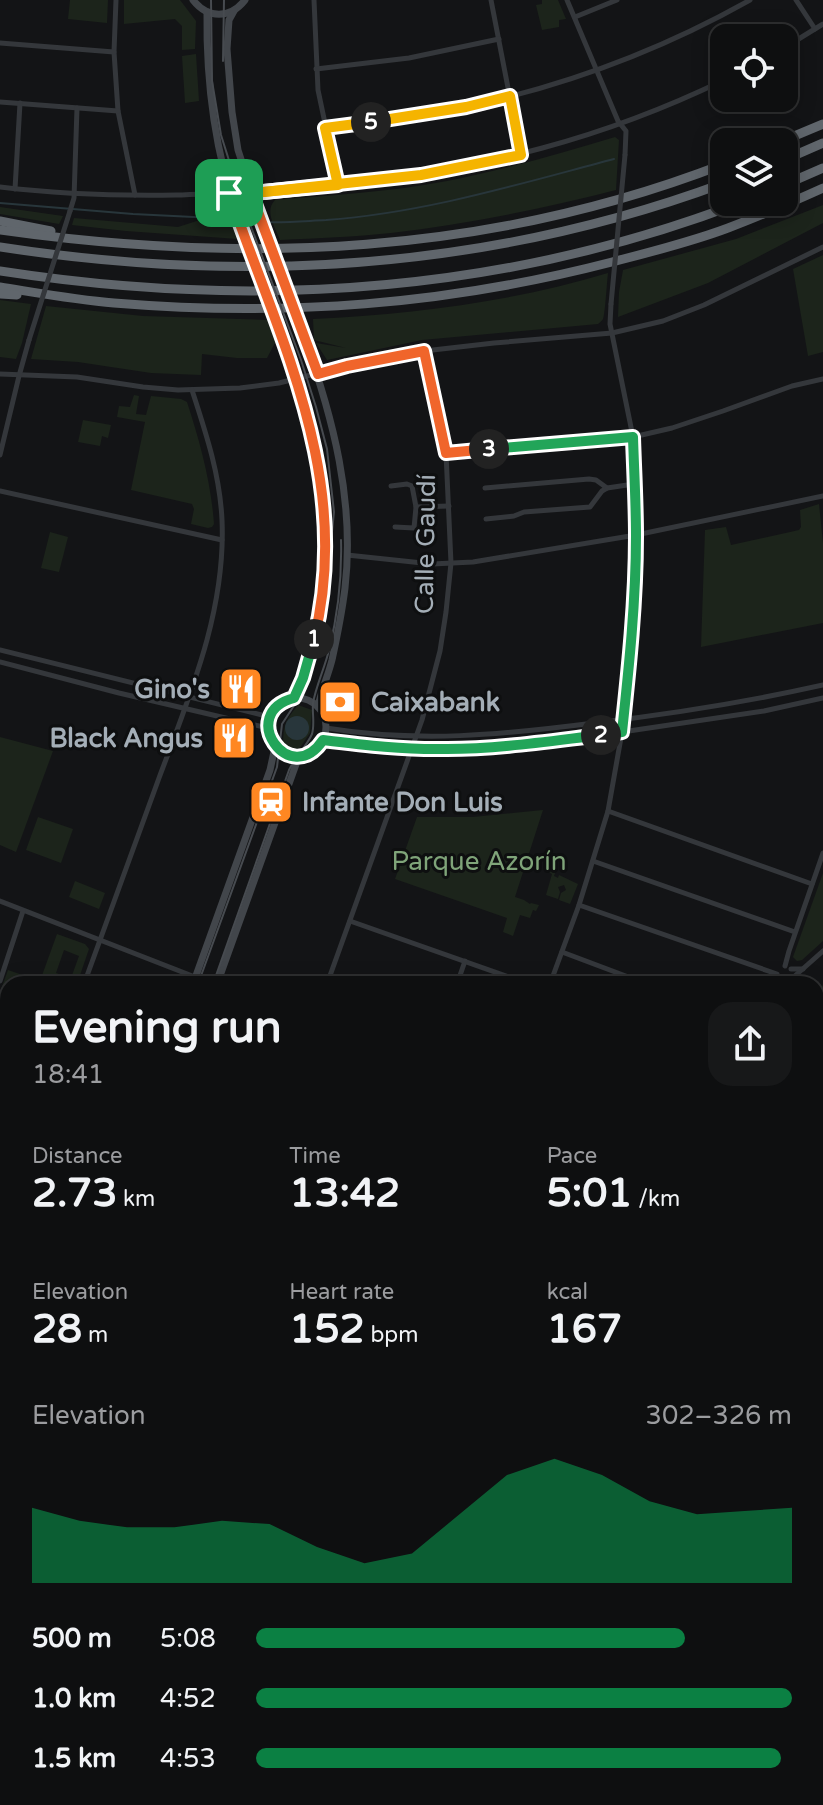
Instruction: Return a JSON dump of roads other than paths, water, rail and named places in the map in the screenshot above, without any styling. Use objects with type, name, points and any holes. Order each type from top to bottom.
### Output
[{"type":"highway","points":[[798,135],[823,123]]},
{"type":"highway","points":[[798,154],[823,143]]},
{"type":"highway","points":[[798,179],[823,168]]},
{"type":"highway","points":[[0,230],[198,249],[335,247],[403,241],[528,222],[607,202],[710,169]]},
{"type":"highway","points":[[0,247],[201,267],[296,268],[391,261],[464,251],[561,232],[632,214],[710,188]]},
{"type":"highway","points":[[729,228],[823,188]]},
{"type":"highway","points":[[0,287],[148,306],[246,310],[394,303],[564,274],[640,255],[751,223],[823,195]]},
{"type":"highway","points":[[0,271],[206,291],[307,291],[390,285],[556,258],[710,214]]},
{"type":"highway","points":[[0,221],[198,249]]},
{"type":"highway","points":[[3,295],[72,298]]},
{"type":"street","points":[[116,0],[114,52],[118,111],[135,195]]},
{"type":"street","points":[[193,0],[207,12],[223,15],[234,11]]},
{"type":"street","points":[[245,0],[229,20],[229,91],[234,133],[251,193],[318,374],[340,463],[345,509],[345,589],[331,661],[318,707]]},
{"type":"street","points":[[314,0],[318,90],[338,185]]},
{"type":"street","points":[[491,0],[521,155]]},
{"type":"street","points":[[553,976],[608,811],[624,719],[636,535],[633,437],[612,333],[611,304],[627,134],[618,121],[567,0]]},
{"type":"street","points":[[575,17],[617,0]]},
{"type":"street","points":[[325,128],[466,107],[597,70],[693,30],[750,0]]},
{"type":"street","points":[[796,0],[815,29]]},
{"type":"street","points":[[207,12],[210,102],[229,193],[297,379],[316,451],[324,503],[325,540],[316,631],[294,698]]},
{"type":"street","points":[[798,39],[823,24]]},
{"type":"street","points":[[316,69],[409,58],[499,39]]},
{"type":"street","points":[[0,43],[114,52]]},
{"type":"street","points":[[0,187],[73,194],[251,193],[421,175],[568,142],[656,111],[710,86]]},
{"type":"street","points":[[0,102],[118,111]]},
{"type":"street","points":[[15,189],[20,103]]},
{"type":"street","points":[[0,455],[29,340],[74,198],[77,108]]},
{"type":"street","points":[[0,374],[77,377],[143,387],[192,390],[240,388],[297,379],[424,351],[612,333],[663,321],[704,305],[823,247]]},
{"type":"street","name":"Calle Gaudí","points":[[330,976],[431,690],[446,612],[451,563],[446,453],[424,351]]},
{"type":"street","points":[[446,453],[633,437],[672,428],[792,386],[823,379]]},
{"type":"street","points":[[87,976],[185,709],[217,601],[222,540],[220,498],[215,467],[192,390]]},
{"type":"street","points":[[485,488],[589,479],[607,488]]},
{"type":"street","points":[[486,519],[524,512],[590,507],[607,488],[634,484]]},
{"type":"street","points":[[391,486],[412,486],[416,507],[414,528],[395,527]]},
{"type":"street","points":[[0,491],[222,540]]},
{"type":"street","points":[[346,555],[432,564],[473,562],[636,535],[823,496]]},
{"type":"street","points":[[416,507],[449,506]]},
{"type":"street","points":[[0,650],[270,717]]},
{"type":"street","points":[[0,662],[268,728]]},
{"type":"street","points":[[326,728],[416,736],[479,736],[762,699],[823,685]]},
{"type":"street","points":[[294,698],[307,700],[318,707],[326,728],[323,740],[313,751],[299,756],[287,755],[275,747],[268,728],[270,717],[279,704],[294,698]]},
{"type":"street","points":[[323,740],[412,749],[507,746],[764,711],[823,698]]},
{"type":"street","points":[[197,976],[270,770],[275,747]]},
{"type":"street","points":[[218,976],[299,756]]},
{"type":"street","points":[[608,811],[812,884]]},
{"type":"street","points":[[791,976],[788,968],[795,932],[823,853]]},
{"type":"street","points":[[593,861],[795,932]]},
{"type":"street","points":[[0,901],[183,976]]},
{"type":"street","points":[[579,905],[777,974],[778,969],[804,969]]},
{"type":"street","points":[[2,976],[23,911]]},
{"type":"street","points":[[350,921],[507,976]]},
{"type":"street","points":[[795,976],[823,951]]},
{"type":"street","points":[[562,952],[626,976]]},
{"type":"street","points":[[460,976],[465,961]]},
{"type":"waterway","points":[[264,222],[326,220],[399,211],[614,159]]},
{"type":"waterway","points":[[0,203],[234,219]]},
{"type":"waterway","points":[[241,219],[258,221]]},
{"type":"tram line","points":[[201,976],[277,767],[282,724],[299,698],[310,671],[323,620],[334,512],[327,449],[316,407],[221,135],[212,81],[211,0]]},
{"type":"tram line","points":[[223,61],[224,0]]},
{"type":"tram line","points":[[216,976],[289,770],[312,734],[313,703],[337,609],[341,540]]},
{"type":"place","name":"Gino's","points":[[241,689]]},
{"type":"place","name":"Caixabank","points":[[340,702]]},
{"type":"place","name":"Black Angus","points":[[234,738]]},
{"type":"place","name":"Infante Don Luis","points":[[271,802]]},
{"type":"park label","name":"Parque Azorín","points":[[479,861]]}]
